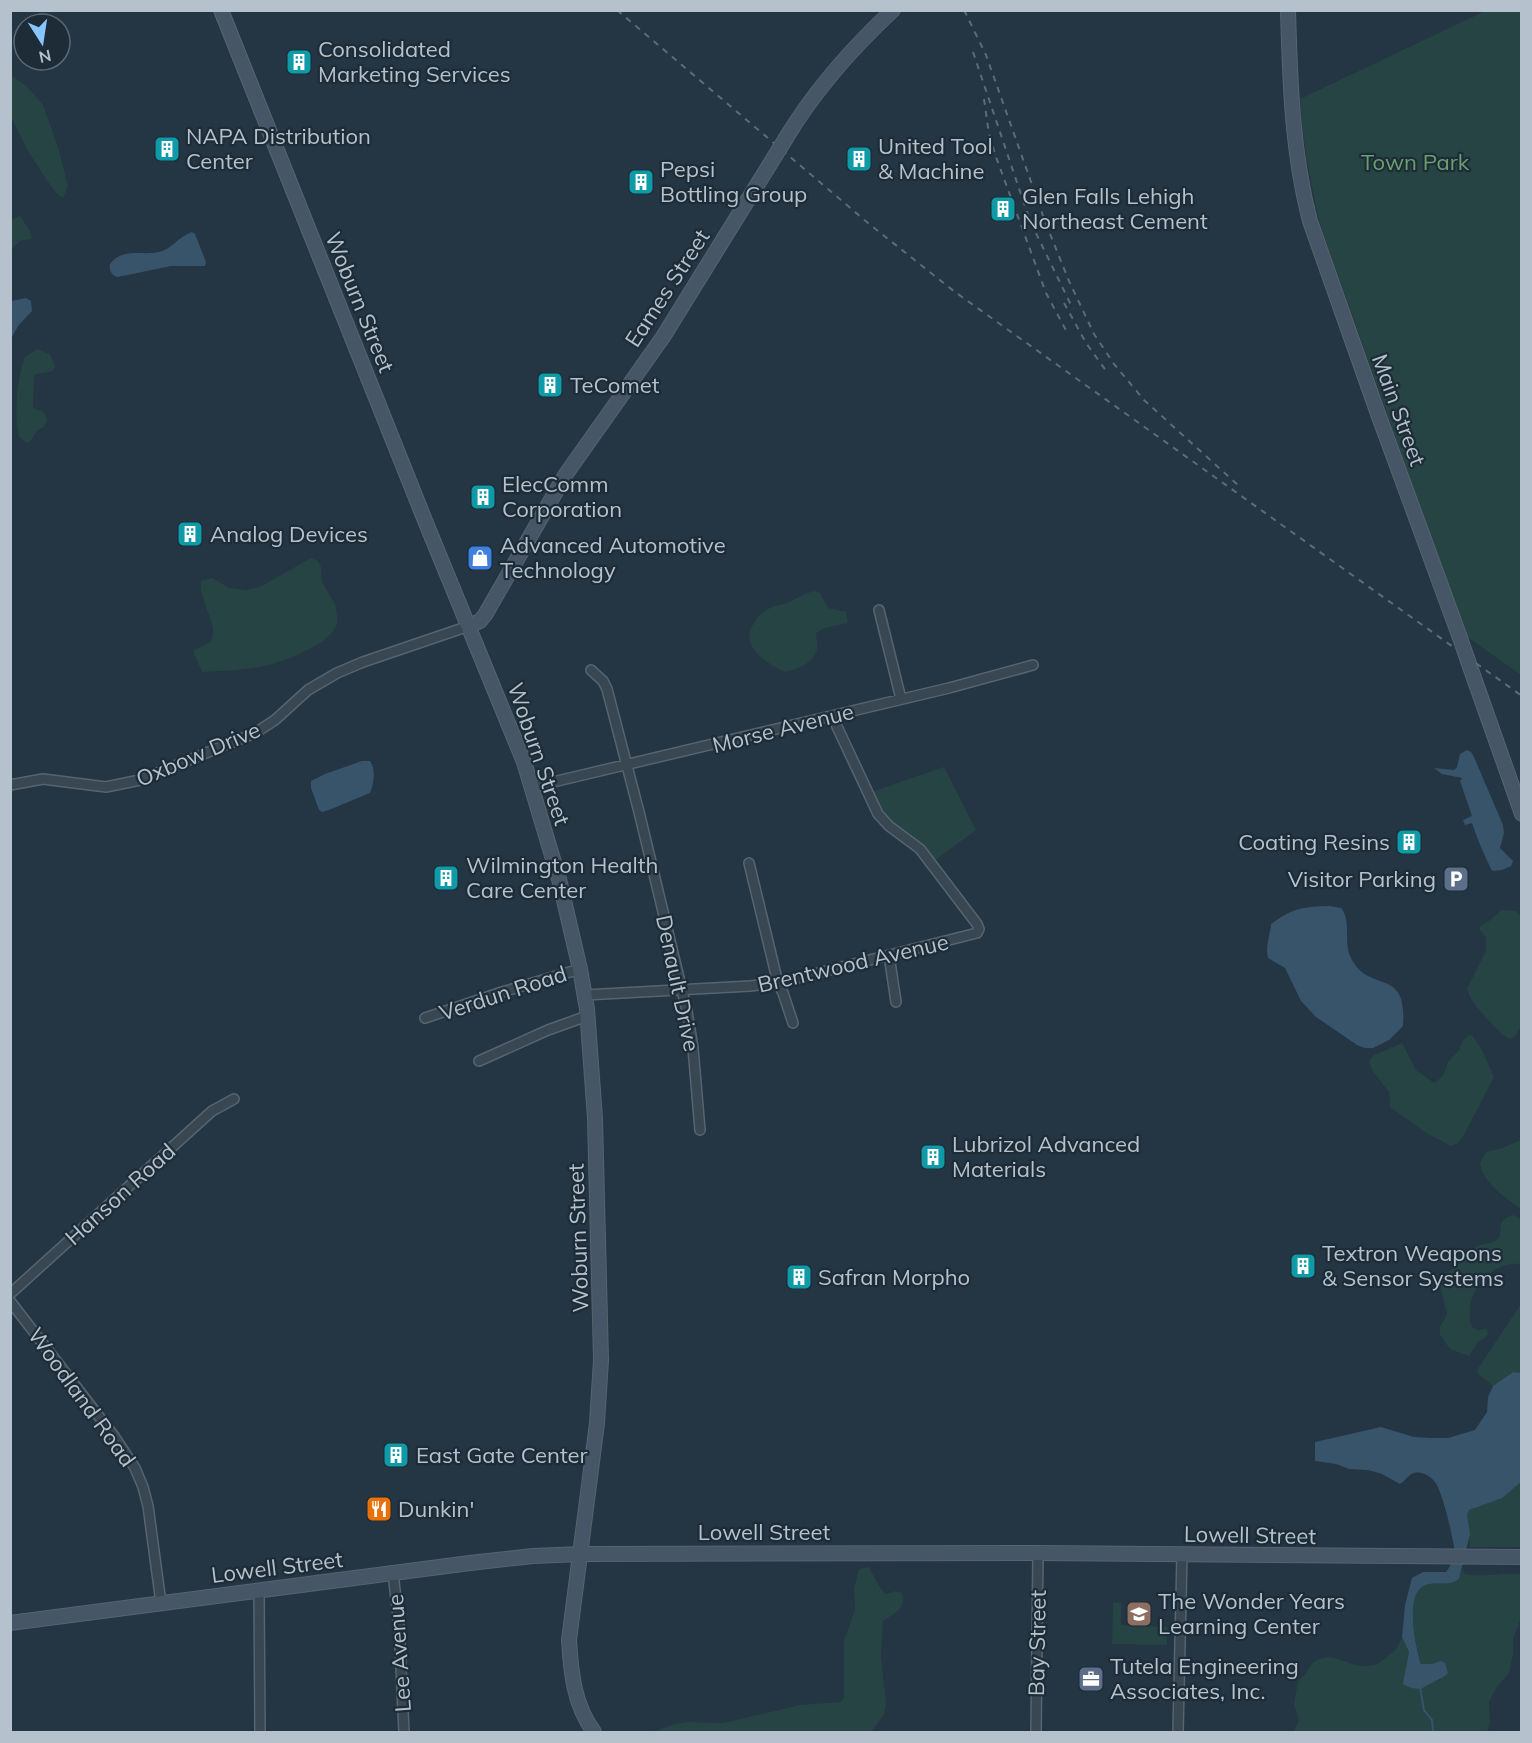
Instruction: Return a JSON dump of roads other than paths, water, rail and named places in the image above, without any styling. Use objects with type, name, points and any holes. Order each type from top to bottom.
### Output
[{"type":"main road","name":"Woburn Street","points":[[221,10],[426,523],[509,723],[532,787],[580,969],[585,995],[596,1129],[601,1360],[597,1423],[570,1627],[570,1656],[576,1698],[594,1732]]},
{"type":"main road","name":"Eames Street","points":[[469,626],[480,621],[485,615],[566,474],[663,337],[819,87],[892,10]]},
{"type":"main road","name":"Main Street","points":[[1288,10],[1295,148],[1307,210],[1323,261],[1459,635],[1521,814]]},
{"type":"main road","name":"Lowell Street","points":[[10,1623],[524,1557],[581,1554],[1038,1553],[1521,1557]]},
{"type":"street","points":[[879,610],[901,699]]},
{"type":"street","name":"Oxbow Drive","points":[[10,785],[43,779],[106,787],[140,780],[255,733],[275,720],[308,690],[337,673],[469,626]]},
{"type":"street","name":"Morse Avenue","points":[[532,787],[991,678],[1033,665]]},
{"type":"street","name":"Denault Drive","points":[[591,670],[606,685],[682,990],[692,1037],[699,1130]]},
{"type":"street","name":"Brentwood Avenue","points":[[585,995],[778,983],[977,934],[979,929],[977,924],[920,849],[881,818],[832,716]]},
{"type":"street","points":[[749,863],[778,983],[793,1023]]},
{"type":"street","points":[[889,955],[896,1002]]},
{"type":"street","name":"Verdun Road","points":[[425,1018],[501,992],[580,969]]},
{"type":"street","points":[[479,1061],[548,1030],[587,1016]]},
{"type":"street","name":"Hanson Road","points":[[10,1294],[212,1111],[234,1099]]},
{"type":"street","name":"Woodland Road","points":[[10,1301],[114,1436],[135,1468],[148,1506],[161,1603]]},
{"type":"street","name":"Bay Street","points":[[1036,1732],[1038,1553]]},
{"type":"street","points":[[1178,1732],[1182,1555]]},
{"type":"street","name":"Lee Avenue","points":[[393,1573],[404,1732]]},
{"type":"street","points":[[259,1590],[260,1732]]},
{"type":"water","points":[[192,232],[195,234],[206,262],[205,266],[171,266],[118,277],[111,273],[110,264],[115,259],[133,253],[159,252]]},
{"type":"water","points":[[26,298],[31,301],[32,311],[18,326],[11,339],[11,301]]},
{"type":"water","points":[[1467,750],[1474,757],[1503,825],[1504,833],[1500,848],[1513,861],[1511,866],[1502,870],[1493,871],[1491,869],[1472,823],[1465,825],[1463,820],[1472,816],[1460,781],[1462,778],[1442,774],[1434,768],[1454,770],[1460,754]]},
{"type":"water","points":[[362,761],[370,761],[374,772],[370,793],[329,810],[322,812],[319,810],[311,788],[311,781]]},
{"type":"water","points":[[1330,906],[1341,908],[1344,913],[1349,952],[1359,969],[1367,976],[1393,987],[1400,995],[1403,1007],[1403,1026],[1389,1040],[1373,1048],[1357,1045],[1316,1017],[1301,1001],[1285,968],[1268,958],[1267,945],[1271,924],[1299,909]]},
{"type":"water","points":[[1513,1372],[1521,1373],[1521,1482],[1502,1498],[1469,1510],[1467,1515],[1470,1534],[1459,1579],[1450,1583],[1427,1585],[1417,1593],[1414,1601],[1413,1624],[1421,1664],[1441,1661],[1445,1663],[1448,1673],[1421,1689],[1411,1688],[1403,1684],[1409,1652],[1402,1637],[1405,1605],[1412,1578],[1423,1572],[1446,1572],[1454,1552],[1441,1495],[1435,1482],[1423,1473],[1412,1474],[1400,1484],[1382,1474],[1368,1470],[1349,1469],[1336,1464],[1315,1461],[1315,1442],[1381,1427],[1414,1437],[1431,1438],[1448,1438],[1475,1430],[1487,1412],[1488,1397],[1493,1386]]},
{"type":"waterway","points":[[1420,1687],[1424,1710],[1432,1720],[1433,1732]]},
{"type":"railway","points":[[617,10],[868,223],[955,292],[1522,696]]},
{"type":"railway","points":[[964,10],[986,55],[1046,224],[1094,334],[1114,364],[1144,400],[1239,486]]},
{"type":"railway","points":[[973,52],[1030,221],[1073,309]]},
{"type":"railway","points":[[984,99],[989,134],[996,157],[1046,293],[1068,334]]},
{"type":"railway","points":[[1064,303],[1086,343],[1107,372]]},
{"type":"place","name":"Consolidated Marketing Services","points":[[299,62]]},
{"type":"place","name":"NAPA Distribution Center","points":[[167,149]]},
{"type":"place","name":"United Tool & Machine","points":[[859,159]]},
{"type":"place","name":"Pepsi Bottling Group","points":[[641,182]]},
{"type":"place","name":"Glen Falls Lehigh Northeast Cement","points":[[1003,209]]},
{"type":"place","name":"TeComet","points":[[550,385]]},
{"type":"place","name":"ElecComm Corporation","points":[[483,497]]},
{"type":"place","name":"Analog Devices","points":[[190,534]]},
{"type":"place","name":"Advanced Automotive Technology","points":[[480,558]]},
{"type":"place","name":"Coating Resins","points":[[1409,842]]},
{"type":"place","name":"Wilmington Health Care Center","points":[[446,878]]},
{"type":"place","name":"Visitor Parking","points":[[1456,879]]},
{"type":"place","name":"Lubrizol Advanced Materials","points":[[933,1157]]},
{"type":"place","name":"Textron Weapons & Sensor Systems","points":[[1303,1266]]},
{"type":"place","name":"Safran Morpho","points":[[799,1277]]},
{"type":"place","name":"East Gate Center","points":[[396,1455]]},
{"type":"place","name":"Dunkin'","points":[[379,1509]]},
{"type":"place","name":"The Wonder Years Learning Center","points":[[1139,1614]]},
{"type":"place","name":"Tutela Engineering Associates, Inc.","points":[[1091,1679]]},
{"type":"park label","name":"Town Park","points":[[1415,162]]}]
